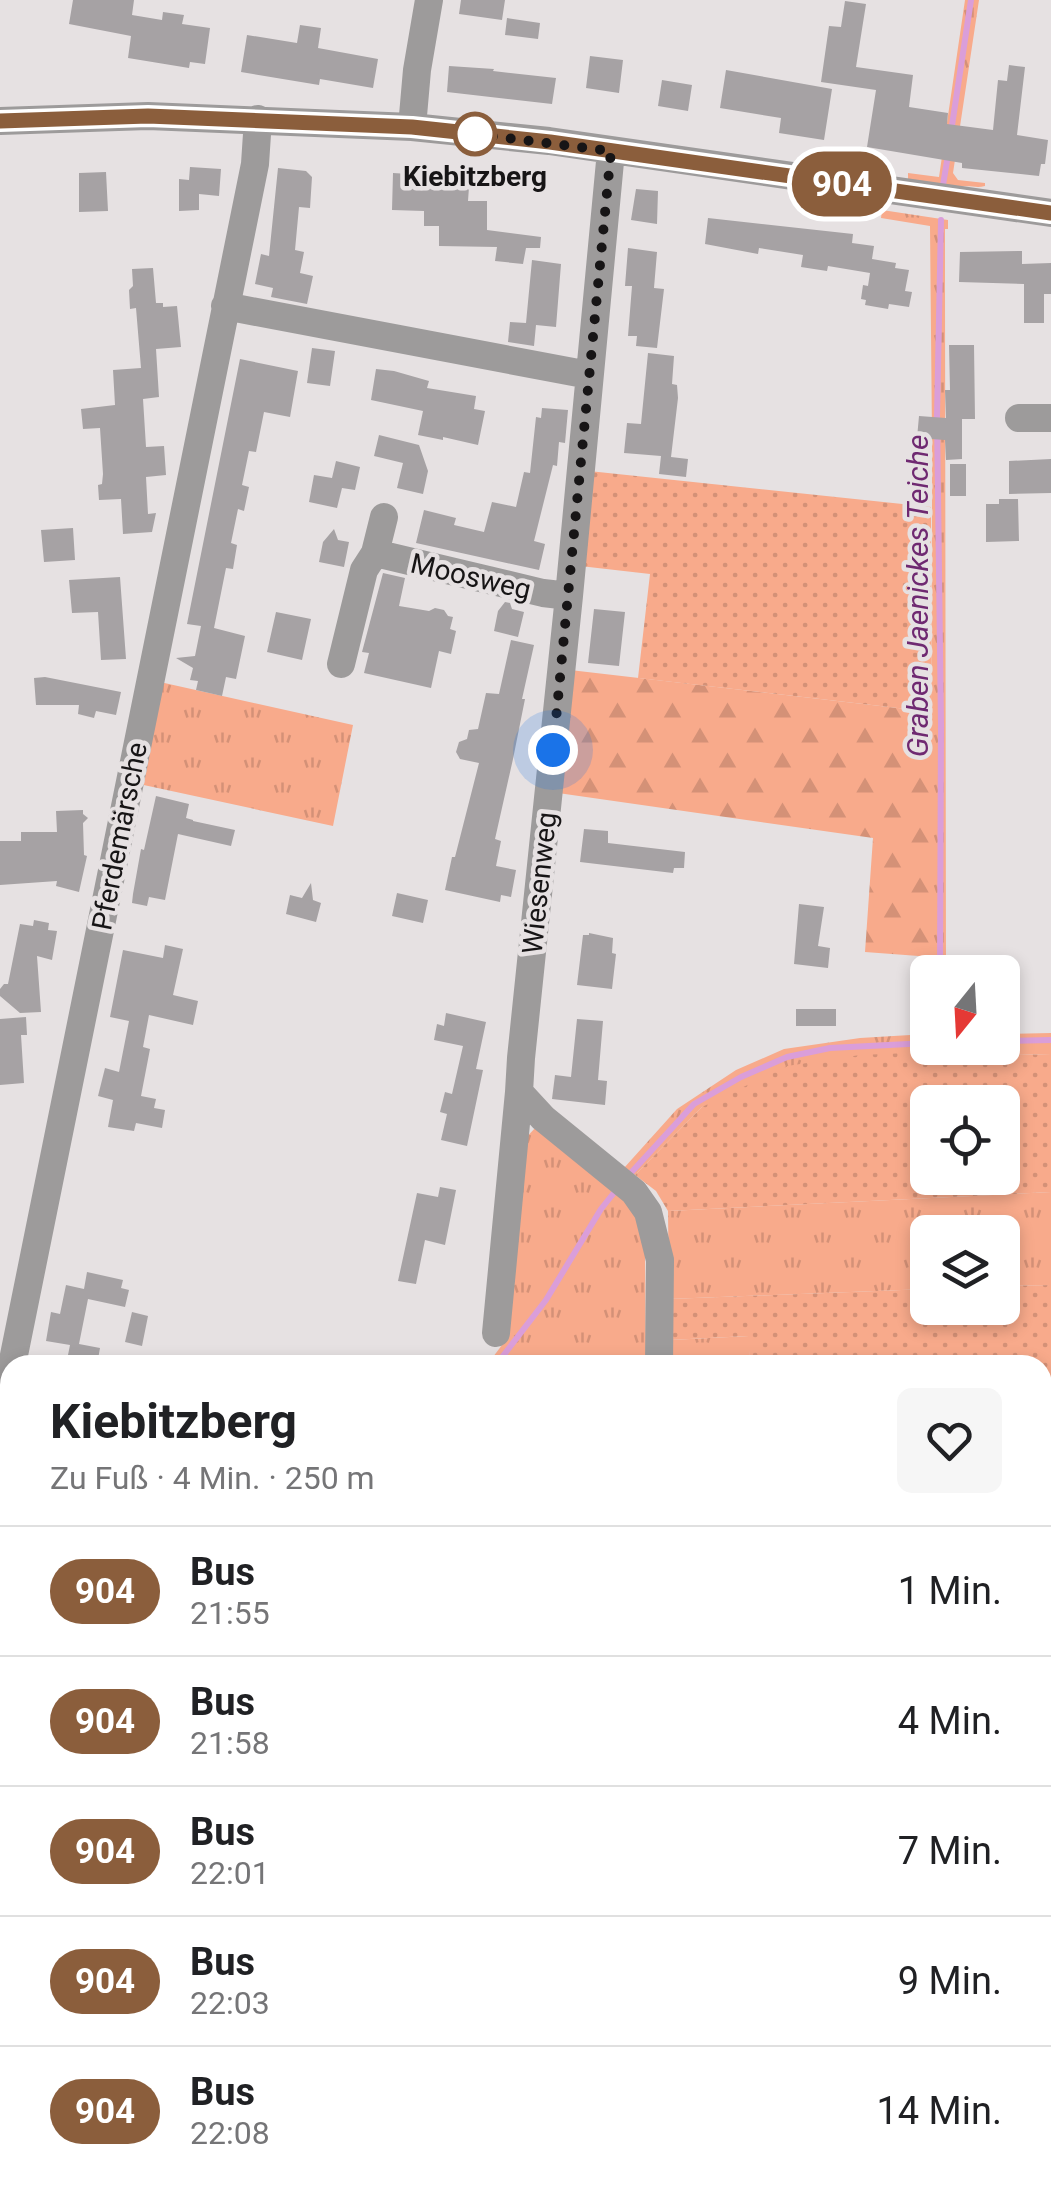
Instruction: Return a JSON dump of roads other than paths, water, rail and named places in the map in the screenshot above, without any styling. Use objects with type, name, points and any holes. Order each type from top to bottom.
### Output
[{"type":"street","points":[[412,127],[428,0]]},
{"type":"street","points":[[0,121],[148,116],[412,127],[550,142],[1051,213]]},
{"type":"street","name":"Pferdemärsche","points":[[14,1355],[255,164],[258,119]]},
{"type":"street","name":"Wiesenweg","points":[[496,1333],[611,151]]},
{"type":"street","points":[[225,306],[588,375]]},
{"type":"street","points":[[1019,418],[1051,418]]},
{"type":"street","name":"Moosweg","points":[[341,664],[364,570],[375,554],[384,517]]},
{"type":"street","name":"Moosweg","points":[[375,554],[569,596]]},
{"type":"street","points":[[519,1092],[543,1118],[625,1185],[648,1212],[660,1260],[659,1355]]},
{"type":"waterway","name":"Graben Jaenickes Teiche","points":[[951,132],[971,0]]},
{"type":"waterway","name":"Graben Jaenickes Teiche","points":[[943,185],[948,155]]},
{"type":"waterway","name":"Graben Jaenickes Teiche","points":[[940,955],[937,417],[941,220]]},
{"type":"waterway","points":[[1020,1041],[1051,1040]]},
{"type":"waterway","points":[[628,1176],[694,1104],[741,1077],[787,1057],[830,1048],[910,1044]]},
{"type":"waterway","points":[[504,1355],[546,1300],[617,1189]]},
{"type":"place","name":"Kiebitzberg","points":[[475,134]]}]
